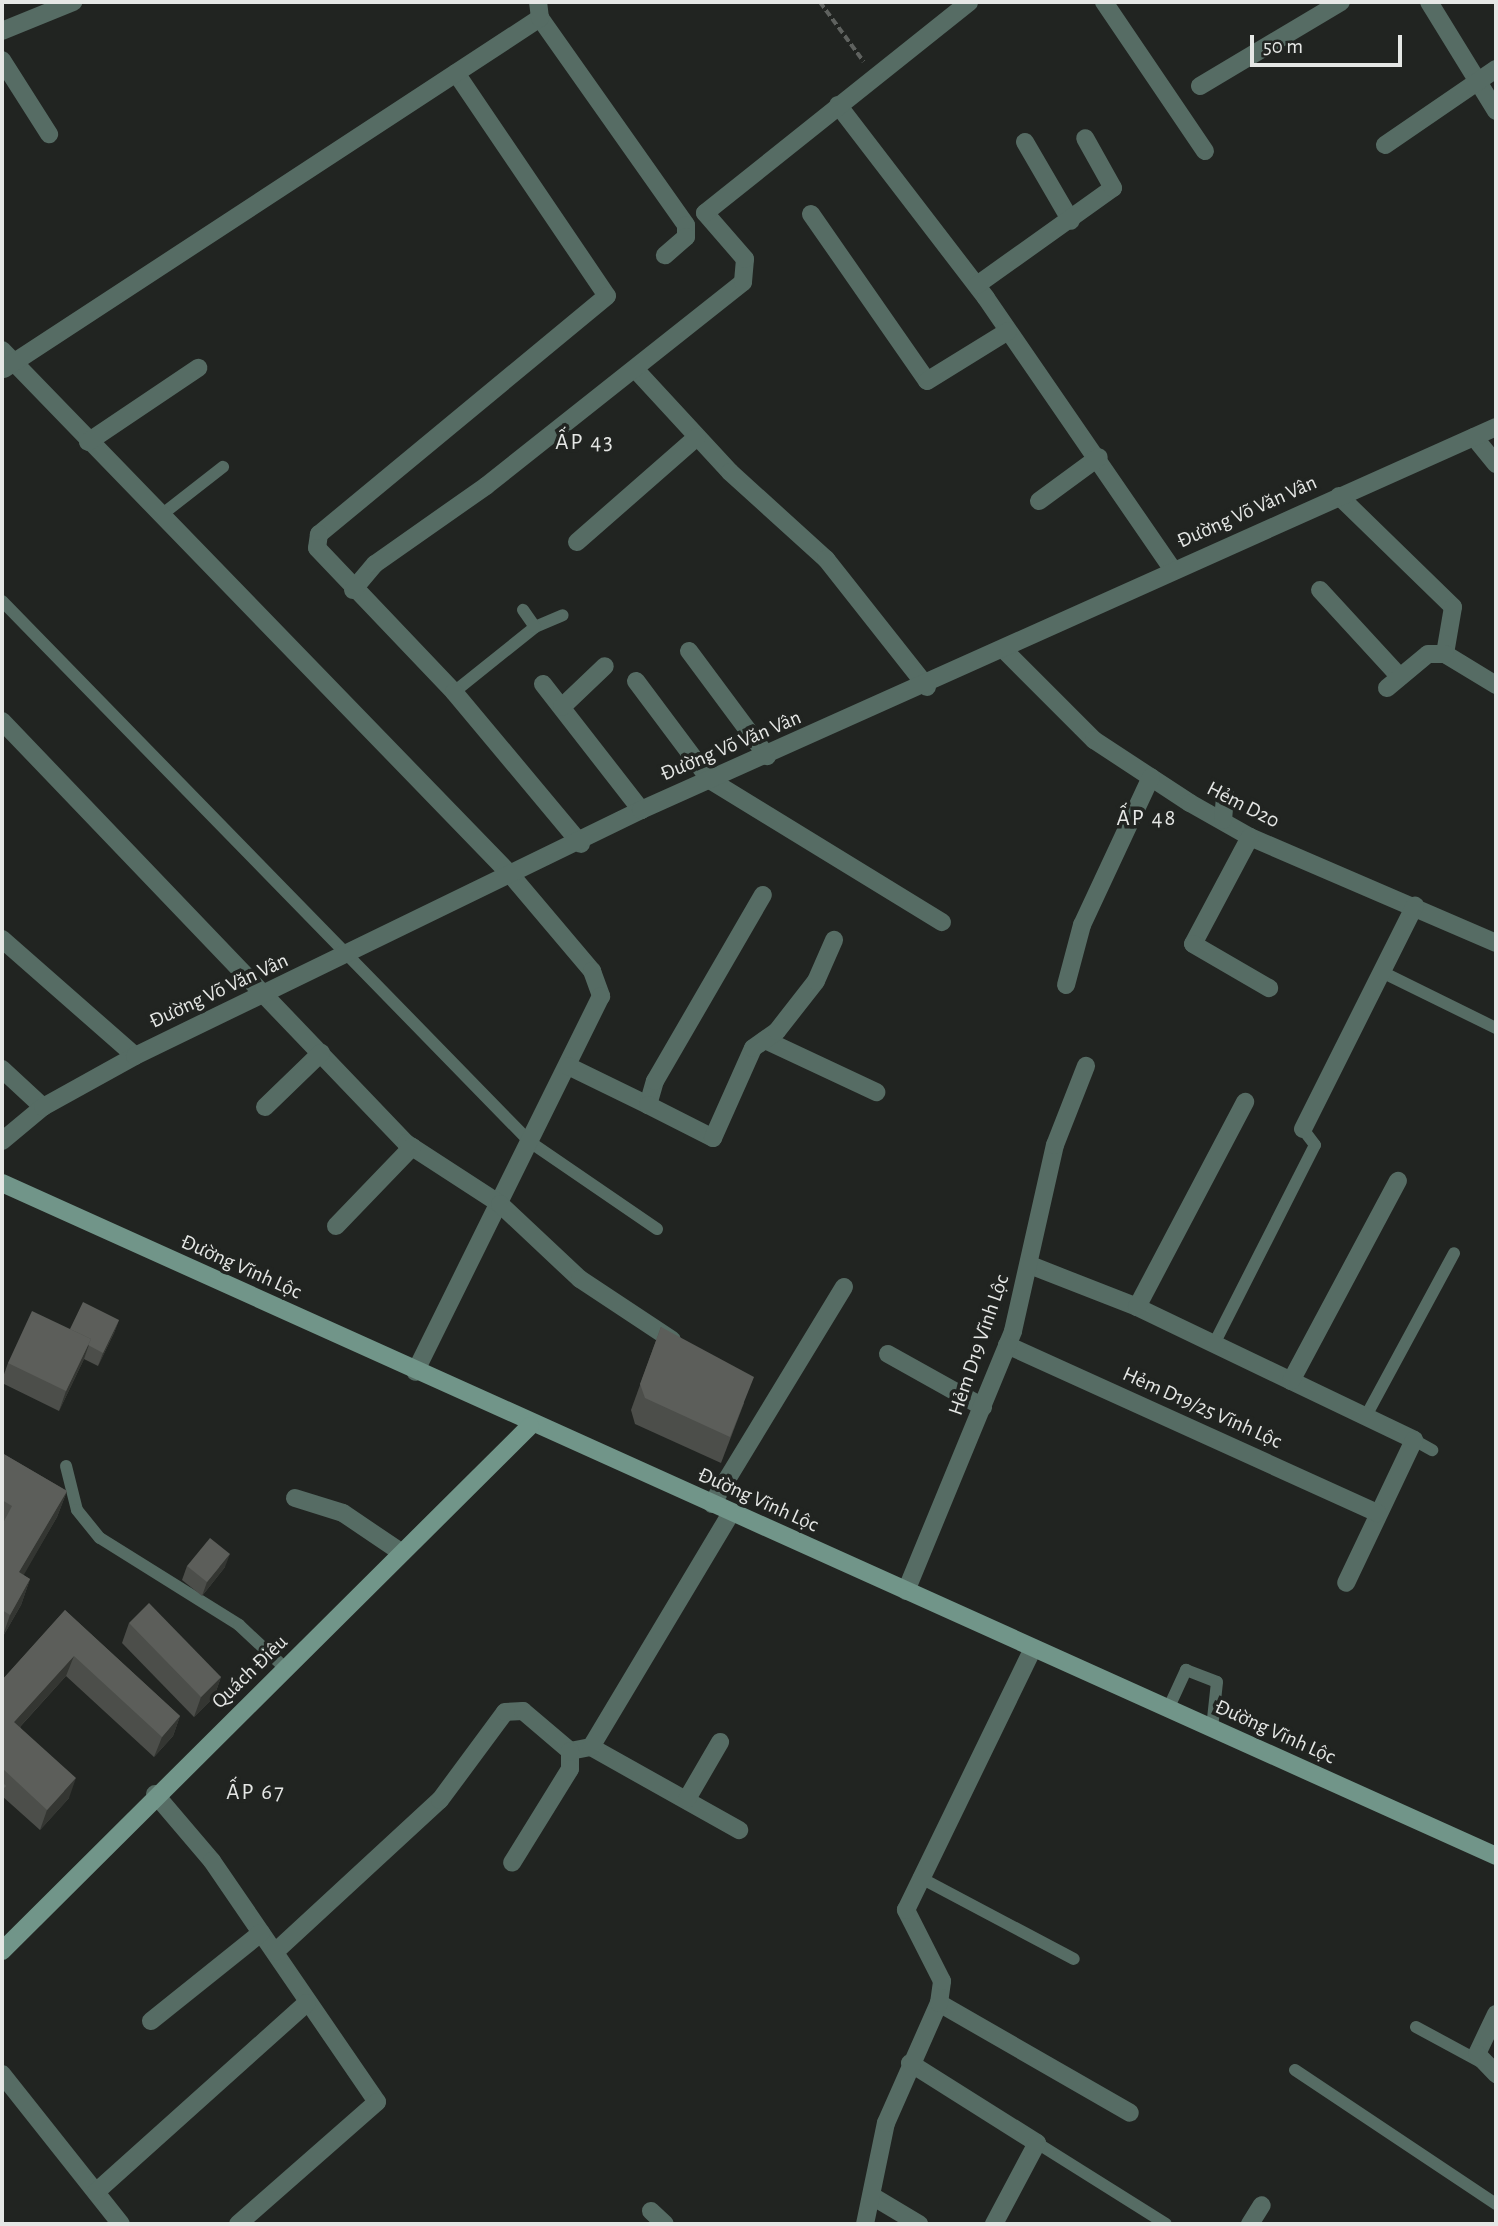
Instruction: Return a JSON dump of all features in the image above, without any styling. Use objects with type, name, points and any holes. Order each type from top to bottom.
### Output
[{"type":"main road","name":"Đường Vĩnh Lộc","points":[[2,1183],[530,1426],[712,1504],[1033,1650],[1169,1707],[1496,1856]]},
{"type":"main road","name":"Quách Điêu","points":[[2,1951],[155,1794],[286,1669],[530,1426]]},
{"type":"street","points":[[2,32],[72,2]]},
{"type":"street","points":[[353,590],[375,564],[635,369],[743,282],[745,259],[705,213],[969,2]]},
{"type":"street","points":[[1104,2],[1205,151]]},
{"type":"street","points":[[1199,86],[1341,2]]},
{"type":"street","points":[[1429,2],[1496,111]]},
{"type":"street","points":[[415,1371],[601,996],[592,971],[511,875],[88,442],[5,361],[456,73],[539,10],[686,225],[686,237],[665,255]]},
{"type":"street","points":[[2,60],[48,134]]},
{"type":"street","points":[[1385,145],[1496,69]]},
{"type":"street","points":[[456,73],[607,296],[319,534],[317,548],[353,590],[454,692],[581,844]]},
{"type":"street","points":[[838,106],[977,285],[1099,457],[1173,570]]},
{"type":"street","points":[[977,285],[1071,221],[1113,188],[1085,138]]},
{"type":"street","points":[[1025,142],[1071,221]]},
{"type":"street","points":[[811,214],[927,381],[1008,331]]},
{"type":"street","points":[[88,442],[198,368]]},
{"type":"street","points":[[635,369],[697,437],[827,559],[927,687]]},
{"type":"street","name":"Đường Võ Văn Vân","points":[[2,1141],[43,1107],[135,1056],[581,844],[641,810],[927,687],[1173,570],[1496,426]]},
{"type":"street","points":[[577,542],[697,437]]},
{"type":"street","points":[[1474,438],[1496,464]]},
{"type":"street","points":[[1039,501],[1099,457]]},
{"type":"street","points":[[1339,496],[1453,607],[1445,654]]},
{"type":"street","points":[[1320,590],[1394,683],[1428,654],[1445,654],[1496,685]]},
{"type":"street","points":[[689,651],[767,756]]},
{"type":"street","name":"Hẻm D20","points":[[1005,651],[1094,740],[1151,777],[1225,807],[1250,837],[1415,905],[1496,943]]},
{"type":"street","points":[[562,707],[605,666]]},
{"type":"street","points":[[636,681],[710,780],[942,922]]},
{"type":"street","points":[[543,684],[641,810]]},
{"type":"street","points":[[2,720],[412,1147],[500,1204],[580,1279],[672,1340]]},
{"type":"street","points":[[1066,985],[1082,925],[1151,777]]},
{"type":"street","points":[[1250,837],[1193,944],[1269,988]]},
{"type":"street","points":[[648,1105],[655,1081],[763,895]]},
{"type":"street","points":[[1303,1129],[1384,973],[1415,905]]},
{"type":"street","points":[[2,939],[135,1056]]},
{"type":"street","points":[[568,1066],[713,1138],[753,1048],[765,1040],[816,981],[834,940]]},
{"type":"street","points":[[765,1040],[876,1092]]},
{"type":"street","points":[[265,1107],[321,1053]]},
{"type":"street","name":"Hẻm D19 Vĩnh Lộc","points":[[906,1591],[1007,1345],[1030,1265],[1055,1145],[1086,1066]]},
{"type":"street","points":[[2,1069],[43,1107]]},
{"type":"street","points":[[1137,1307],[1245,1102]]},
{"type":"street","points":[[336,1226],[412,1147]]},
{"type":"street","points":[[1291,1381],[1398,1181]]},
{"type":"street","points":[[1030,1265],[1137,1307],[1414,1440],[1346,1583]]},
{"type":"street","points":[[712,1504],[844,1287]]},
{"type":"street","name":"Hẻm D19/25 Vĩnh Lộc","points":[[1007,1345],[1378,1513]]},
{"type":"street","points":[[888,1354],[983,1407]]},
{"type":"street","points":[[295,1498],[343,1513],[402,1553]]},
{"type":"street","points":[[591,1747],[731,1513]]},
{"type":"street","points":[[865,2224],[886,2123],[939,2003],[942,1981],[906,1910],[919,1877],[1033,1650]]},
{"type":"street","points":[[275,1952],[440,1800],[505,1712],[523,1711],[570,1751],[570,1769],[512,1863]]},
{"type":"street","points":[[687,1799],[720,1742]]},
{"type":"street","points":[[570,1751],[591,1747],[739,1830]]},
{"type":"street","points":[[155,1794],[275,1952],[376,2102],[238,2224]]},
{"type":"street","points":[[151,2021],[261,1933]]},
{"type":"street","points":[[96,2192],[307,2003]]},
{"type":"street","points":[[939,2003],[1130,2113]]},
{"type":"street","points":[[1496,2014],[1479,2045],[1479,2061],[1496,2074]]},
{"type":"street","points":[[911,2063],[1037,2143],[995,2224]]},
{"type":"street","points":[[2,2074],[121,2224]]},
{"type":"street","points":[[872,2196],[919,2224]]},
{"type":"street","points":[[1250,2224],[1262,2205]]},
{"type":"street","points":[[651,2211],[665,2224]]},
{"type":"lane","points":[[160,516],[223,467]]},
{"type":"lane","points":[[2,600],[530,1142],[657,1229]]},
{"type":"lane","points":[[523,611],[535,627]]},
{"type":"lane","points":[[454,692],[535,627],[563,615]]},
{"type":"lane","points":[[1384,973],[1496,1028]]},
{"type":"lane","points":[[1214,1344],[1315,1145],[1303,1129]]},
{"type":"lane","points":[[1366,1416],[1454,1253]]},
{"type":"lane","points":[[1414,1440],[1432,1450]]},
{"type":"lane","points":[[66,1466],[77,1510],[100,1538],[239,1625],[286,1669]]},
{"type":"lane","points":[[1169,1707],[1186,1670],[1217,1682],[1212,1728]]},
{"type":"lane","points":[[919,1877],[1074,1959]]},
{"type":"lane","points":[[1416,2027],[1479,2061]]},
{"type":"lane","points":[[1295,2070],[1496,2204]]},
{"type":"lane","points":[[1037,2143],[1166,2224]]},
{"type":"path","points":[[820,2],[874,78]]},
{"type":"building","points":[[83,1302],[119,1320],[103,1353],[88,1345],[91,1339],[70,1329]]},
{"type":"building","points":[[32,1311],[91,1339],[66,1391],[8,1363]]},
{"type":"building","points":[[661,1327],[754,1377],[730,1437],[645,1398],[640,1384]]},
{"type":"building","points":[[2,1453],[67,1491],[19,1572],[30,1579],[10,1615],[2,1610],[2,1525],[12,1506],[2,1500]]},
{"type":"building","points":[[210,1538],[230,1554],[207,1582],[187,1566]]},
{"type":"building","points":[[149,1603],[221,1677],[201,1697],[129,1623]]},
{"type":"building","points":[[65,1610],[180,1716],[162,1737],[74,1656],[14,1722],[76,1778],[47,1810],[2,1768],[2,1680]]},
{"type":"district","name":"ẤP 43","points":[[585,443]]},
{"type":"district","name":"ẤP 48","points":[[1147,819]]},
{"type":"district","name":"ẤP 67","points":[[256,1793]]}]
